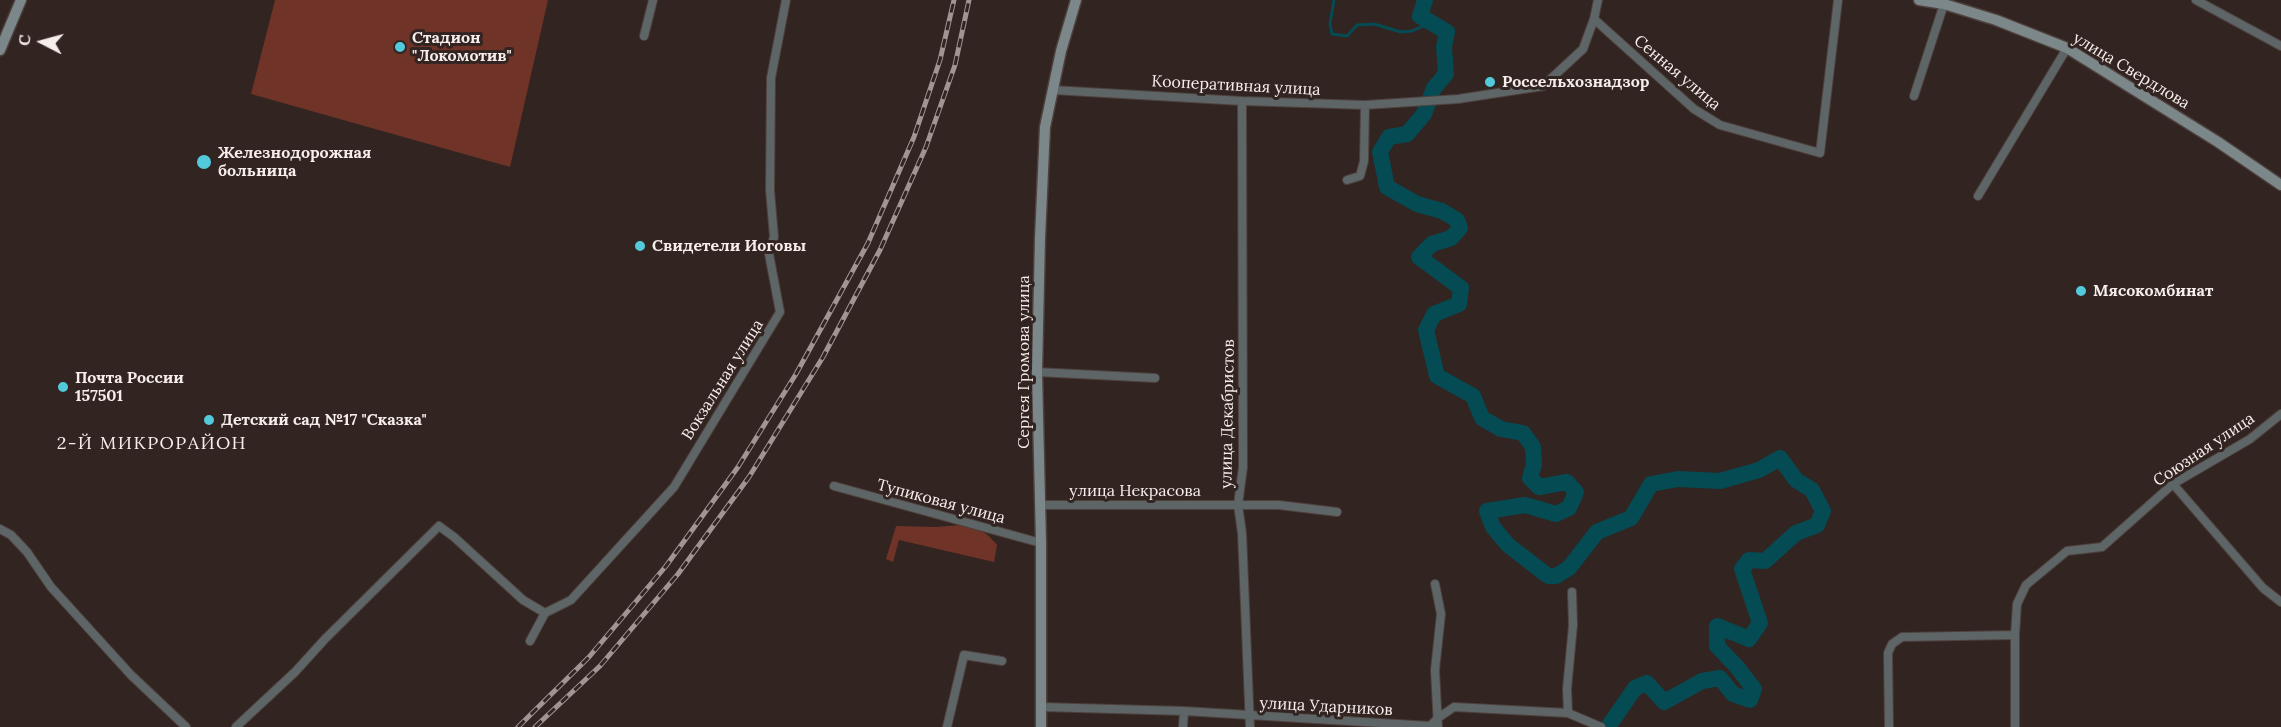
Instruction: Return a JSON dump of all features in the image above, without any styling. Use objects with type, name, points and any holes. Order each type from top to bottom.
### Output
[{"type":"street","points":[[0,50],[21,0]]},
{"type":"street","points":[[644,36],[653,0]]},
{"type":"street","name":"Вокзальная улица","points":[[545,613],[572,600],[674,487],[780,312],[769,254],[774,237],[770,190],[771,78],[786,0]]},
{"type":"street","name":"Сергея Громова улица","points":[[1042,720],[1037,372],[1040,240],[1046,127],[1076,0]]},
{"type":"street","points":[[1594,19],[1598,0]]},
{"type":"street","name":"Сенная улица","points":[[1594,19],[1694,109],[1720,125],[1820,153],[1838,0]]},
{"type":"street","name":"улица Свердлова","points":[[1919,0],[1945,2],[2067,48],[2218,142],[2281,185]]},
{"type":"street","points":[[2196,0],[2281,46]]},
{"type":"street","points":[[1914,96],[1945,2]]},
{"type":"street","name":"Кооперативная улица","points":[[1053,90],[1242,101],[1365,105],[1436,101],[1543,86],[1583,48],[1594,19]]},
{"type":"street","points":[[1978,196],[2067,48]]},
{"type":"street","name":"улица Декабристов","points":[[1242,101],[1243,456],[1238,505],[1242,533],[1250,727]]},
{"type":"street","points":[[1347,180],[1360,176],[1364,161],[1365,105]]},
{"type":"street","points":[[1037,372],[1155,378]]},
{"type":"street","name":"Союзная улица","points":[[2015,727],[2017,604],[2026,585],[2067,551],[2102,547],[2173,483],[2250,439],[2281,414]]},
{"type":"street","points":[[2173,483],[2263,588],[2281,602]]},
{"type":"street","name":"Тупиковая улица","points":[[834,486],[1041,543]]},
{"type":"street","name":"улица Некрасова","points":[[1040,504],[1279,505],[1337,512]]},
{"type":"street","points":[[236,727],[295,672],[325,639],[439,526],[523,600],[545,613],[530,641]]},
{"type":"street","points":[[0,529],[11,535],[27,552],[45,580],[131,675],[186,727]]},
{"type":"street","points":[[1435,584],[1441,614],[1435,670],[1438,727]]},
{"type":"street","points":[[1568,713],[1567,689],[1573,625],[1572,592]]},
{"type":"street","points":[[1889,727],[1888,653],[1892,644],[1902,637],[2015,634]]},
{"type":"street","points":[[947,727],[964,655],[1002,662]]},
{"type":"street","name":"улица Ударников","points":[[1042,720],[1184,711],[1363,725],[1430,726],[1454,707],[1568,713],[1600,727]]},
{"type":"street","points":[[1183,727],[1184,711]]},
{"type":"shaded area","name":"Стадион \"Локомотив\"","points":[[275,0],[548,0],[510,167],[251,94]]},
{"type":"shaded area","points":[[960,525],[979,529],[989,536],[997,545],[994,562],[899,540],[893,562],[886,559],[896,526]]},
{"type":"waterway","points":[[1334,0],[1330,24],[1332,34],[1347,36],[1357,25],[1374,24],[1401,32],[1412,31],[1430,23]]},
{"type":"waterway","points":[[1425,0],[1420,16],[1447,32],[1444,47],[1446,74],[1434,88],[1424,114],[1407,134],[1389,137],[1380,152],[1387,187],[1417,204],[1442,211],[1457,220],[1460,228],[1451,238],[1432,244],[1419,257],[1461,288],[1459,304],[1434,314],[1426,330],[1437,376],[1473,396],[1482,418],[1501,429],[1523,433],[1533,447],[1534,464],[1530,478],[1539,487],[1567,482],[1576,492],[1569,508],[1556,514],[1525,505],[1487,511],[1493,527],[1508,545],[1548,576],[1556,576],[1569,568],[1597,532],[1631,518],[1651,484],[1678,479],[1720,481],[1759,470],[1780,458],[1796,480],[1812,490],[1823,511],[1817,525],[1796,533],[1765,561],[1749,560],[1742,569],[1760,623],[1749,639],[1717,626],[1717,646],[1754,689],[1750,700],[1733,694],[1720,678],[1702,681],[1664,702],[1647,683],[1635,688],[1608,727]]},
{"type":"railway","points":[[518,727],[589,657],[666,566],[738,467],[796,374],[868,243],[914,137],[940,60],[954,0]]},
{"type":"railway","points":[[535,727],[600,666],[678,574],[749,477],[823,357],[880,250],[926,147],[955,65],[969,0]]},
{"type":"place","name":"Стадион \"Локомотив\"","points":[[400,47]]},
{"type":"place","name":"Россельхознадзор","points":[[1490,82]]},
{"type":"place","name":"Железнодорожная больница","points":[[204,162]]},
{"type":"place","name":"Свидетели Иоговы","points":[[640,246]]},
{"type":"place","name":"Мясокомбинат","points":[[2081,291]]},
{"type":"place","name":"Почта России 157501","points":[[63,387]]},
{"type":"place","name":"Детский сад №17 \"Сказка\"","points":[[209,420]]},
{"type":"district","name":"2-Й МИКРОРАЙОН","points":[[152,444]]}]
